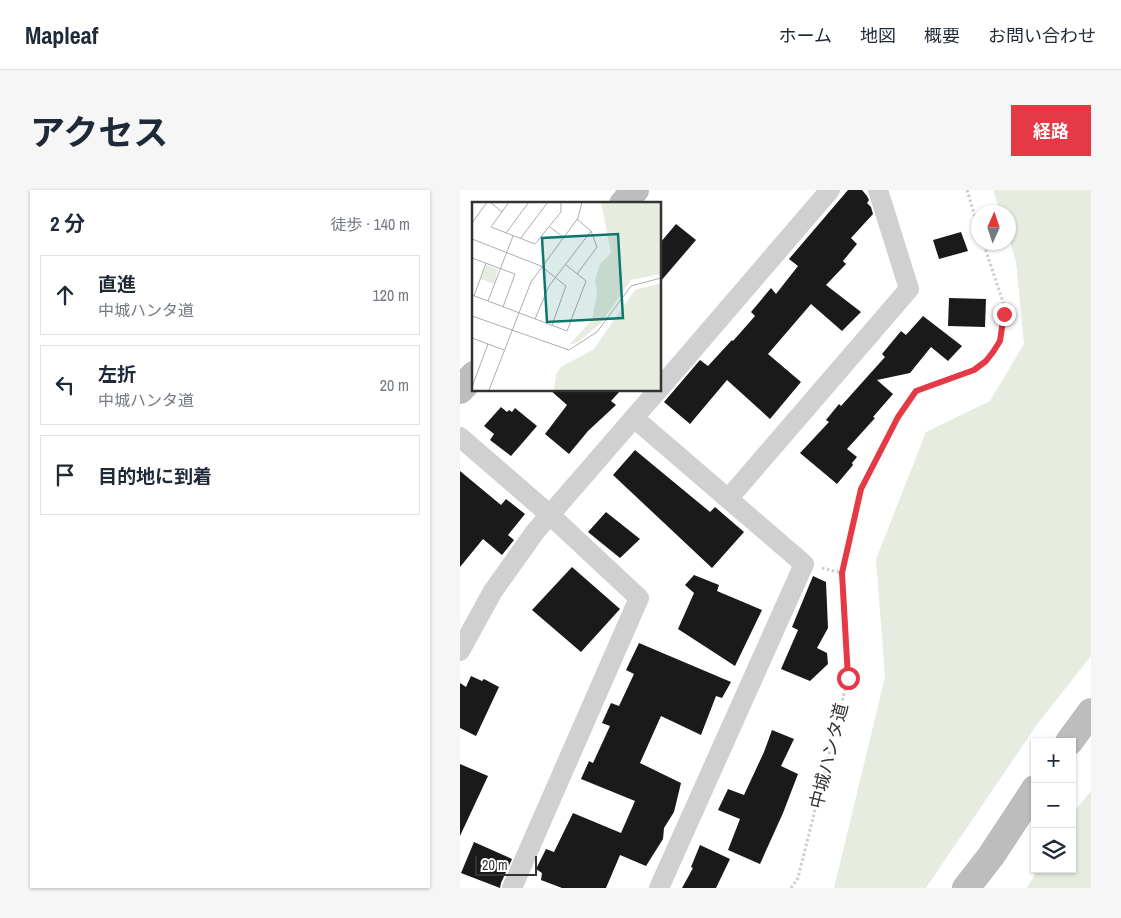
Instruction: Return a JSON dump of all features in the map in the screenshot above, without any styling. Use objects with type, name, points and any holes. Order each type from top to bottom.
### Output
[{"type":"street","points":[[625,202],[634,190]]},
{"type":"street","points":[[661,387],[830,190]]},
{"type":"street","points":[[728,499],[909,289],[878,190]]},
{"type":"street","points":[[460,390],[472,376]]},
{"type":"street","points":[[460,651],[494,591],[535,532],[657,391]]},
{"type":"street","points":[[634,418],[804,564],[659,888]]},
{"type":"street","points":[[460,437],[550,515],[639,598],[512,888]]},
{"type":"street","points":[[1071,738],[1091,712]]},
{"type":"street","points":[[966,888],[991,856],[1031,795]]},
{"type":"path","points":[[967,190],[971,205]]},
{"type":"path","name":"中城ハンタ道","points":[[791,888],[798,878],[848,678],[842,573],[861,489],[898,417],[916,391],[974,370],[986,361],[1000,341],[1004,314],[986,250]]},
{"type":"shaded area","points":[[993,190],[1091,190],[1091,656],[1038,723],[926,888],[834,888],[885,677],[876,559],[926,432],[990,401],[1024,344],[1016,262],[1012,250],[1016,250],[1016,205],[998,205]]},
{"type":"shaded area","points":[[1091,791],[1091,888],[1027,888],[1036,873],[1076,873],[1076,810]]},
{"type":"building","points":[[848,190],[862,190],[869,200],[867,203],[871,207],[873,214],[851,238],[857,244],[843,261],[846,264],[826,285],[861,312],[842,331],[811,304],[768,354],[801,382],[770,419],[727,380],[690,424],[664,402],[700,360],[708,366],[733,341],[755,316],[751,312],[771,288],[776,294],[798,266],[789,259]]},
{"type":"building","points":[[676,224],[696,240],[661,281],[661,242]]},
{"type":"building","points":[[961,232],[968,251],[939,259],[933,240]]},
{"type":"building","points":[[949,298],[986,299],[985,327],[948,326]]},
{"type":"building","points":[[923,316],[962,346],[948,361],[931,347],[910,373],[877,380],[893,394],[873,417],[875,418],[847,449],[857,457],[852,463],[853,465],[837,484],[800,453],[829,422],[826,420],[839,404],[841,406],[885,357],[882,354],[901,331],[906,335]]},
{"type":"building","points":[[551,391],[620,391],[611,401],[616,405],[588,431],[569,454],[545,434],[567,405]]},
{"type":"building","points":[[501,407],[507,412],[509,410],[512,412],[515,408],[537,426],[511,456],[490,440],[494,434],[484,426]]},
{"type":"building","points":[[635,450],[710,512],[715,507],[744,532],[712,568],[613,475]]},
{"type":"building","points":[[460,471],[501,505],[506,499],[525,514],[508,535],[514,540],[502,555],[483,539],[460,567]]},
{"type":"building","points":[[606,512],[640,539],[620,558],[588,532]]},
{"type":"building","points":[[572,567],[620,609],[581,652],[532,610]]},
{"type":"building","points":[[694,575],[719,585],[717,591],[762,610],[735,666],[678,629],[694,593],[685,585]]},
{"type":"building","points":[[813,576],[826,582],[828,628],[817,648],[827,653],[828,664],[810,681],[781,669],[798,630],[792,627]]},
{"type":"building","points":[[639,643],[731,682],[722,698],[716,696],[701,735],[661,716],[640,763],[681,783],[674,812],[664,828],[663,839],[646,866],[620,855],[606,888],[562,888],[541,880],[542,873],[536,869],[546,849],[554,852],[573,813],[621,833],[635,801],[581,779],[589,761],[593,763],[610,726],[602,723],[611,703],[619,706],[634,674],[626,670]]},
{"type":"building","points":[[471,676],[482,681],[484,679],[499,687],[476,736],[460,728],[460,683],[466,687]]},
{"type":"building","points":[[772,730],[794,739],[781,766],[798,774],[760,864],[728,850],[740,819],[718,810],[728,789],[744,795]]},
{"type":"building","points":[[460,764],[488,776],[460,836]]},
{"type":"building","points":[[474,842],[512,859],[500,888],[461,873]]},
{"type":"building","points":[[700,845],[730,859],[716,888],[682,888],[693,868],[691,867]]},
{"type":"route","points":[[848,678],[842,573],[861,489],[898,417],[916,391],[974,370],[986,361],[1000,341],[1004,314]]}]
